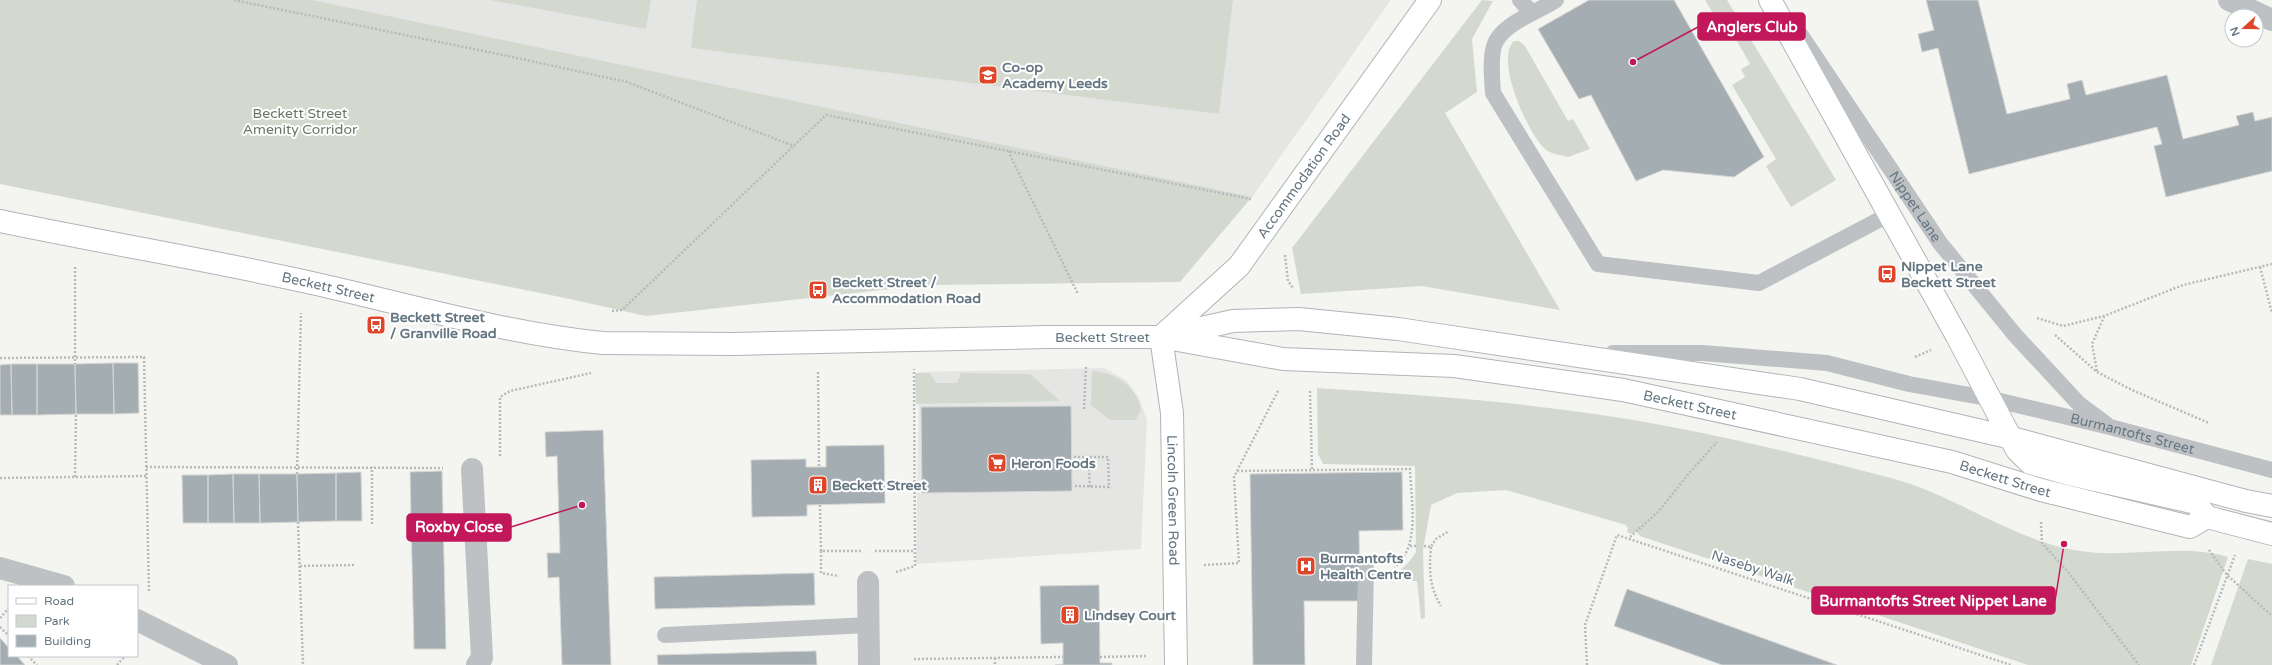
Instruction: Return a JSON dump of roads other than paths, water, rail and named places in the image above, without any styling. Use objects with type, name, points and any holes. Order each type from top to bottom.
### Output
[{"type":"street","name":"Accommodation Road","points":[[1161,337],[1239,266],[1430,0]]},
{"type":"street","name":"Nippet Lane","points":[[1770,0],[1992,399]]},
{"type":"street","points":[[2229,0],[2272,20]]},
{"type":"street","name":"Beckett Street","points":[[0,222],[302,281],[531,333],[603,343],[734,344],[1054,336],[1161,337],[1283,359],[1454,366],[1539,377],[1623,390],[1952,462],[2041,490],[2190,526],[2207,517]]},
{"type":"street","name":"Beckett Street","points":[[1161,337],[1234,322],[1299,319],[1398,329],[1800,389],[2012,438]]},
{"type":"street","name":"Lincoln Green Road","points":[[1161,337],[1172,413],[1176,665]]},
{"type":"street","points":[[1992,399],[2017,450],[2030,463],[2069,474],[2196,503],[2207,517],[2272,534]]},
{"type":"street","points":[[2012,438],[2246,501],[2272,506]]},
{"type":"street","points":[[472,469],[482,658],[478,665]]},
{"type":"street","points":[[0,568],[60,585]]},
{"type":"street","points":[[868,582],[869,665]]},
{"type":"street","points":[[144,623],[228,665]]},
{"type":"lane","points":[[1520,0],[1532,13]]},
{"type":"lane","points":[[1556,0],[1518,20],[1502,32],[1494,45],[1492,68],[1493,92],[1598,264],[1759,283],[1890,214]]},
{"type":"lane","name":"Nippet Lane","points":[[1777,0],[1940,243],[2031,352],[2079,404],[2110,427]]},
{"type":"lane","name":"Beckett Street","points":[[1566,353],[1702,353],[1827,363],[1909,384],[1992,399]]},
{"type":"lane","name":"Burmantofts Street","points":[[1992,399],[2110,427],[2272,470]]},
{"type":"lane","points":[[1364,665],[1366,568]]},
{"type":"lane","points":[[665,635],[869,625]]},
{"type":"place","name":"Anglers Club","points":[[1633,62]]},
{"type":"place","name":"Co-op Academy Leeds","points":[[988,75]]},
{"type":"place","name":"Nippet Lane Beckett Street","points":[[1887,274]]},
{"type":"place","name":"Beckett Street / Accommodation Road","points":[[818,290]]},
{"type":"place","name":"Beckett Street / Granville Road","points":[[376,325]]},
{"type":"place","name":"Heron Foods","points":[[997,463]]},
{"type":"place","name":"Beckett Street","points":[[818,485]]},
{"type":"place","name":"Roxby Close","points":[[582,505]]},
{"type":"place","name":"Burmantofts Street Nippet Lane","points":[[2064,544]]},
{"type":"place","name":"Burmantofts Health Centre","points":[[1306,566]]},
{"type":"place","name":"Lindsey Court","points":[[1070,615]]},
{"type":"park label","name":"Beckett Street Amenity Corridor","points":[[300,122]]}]
